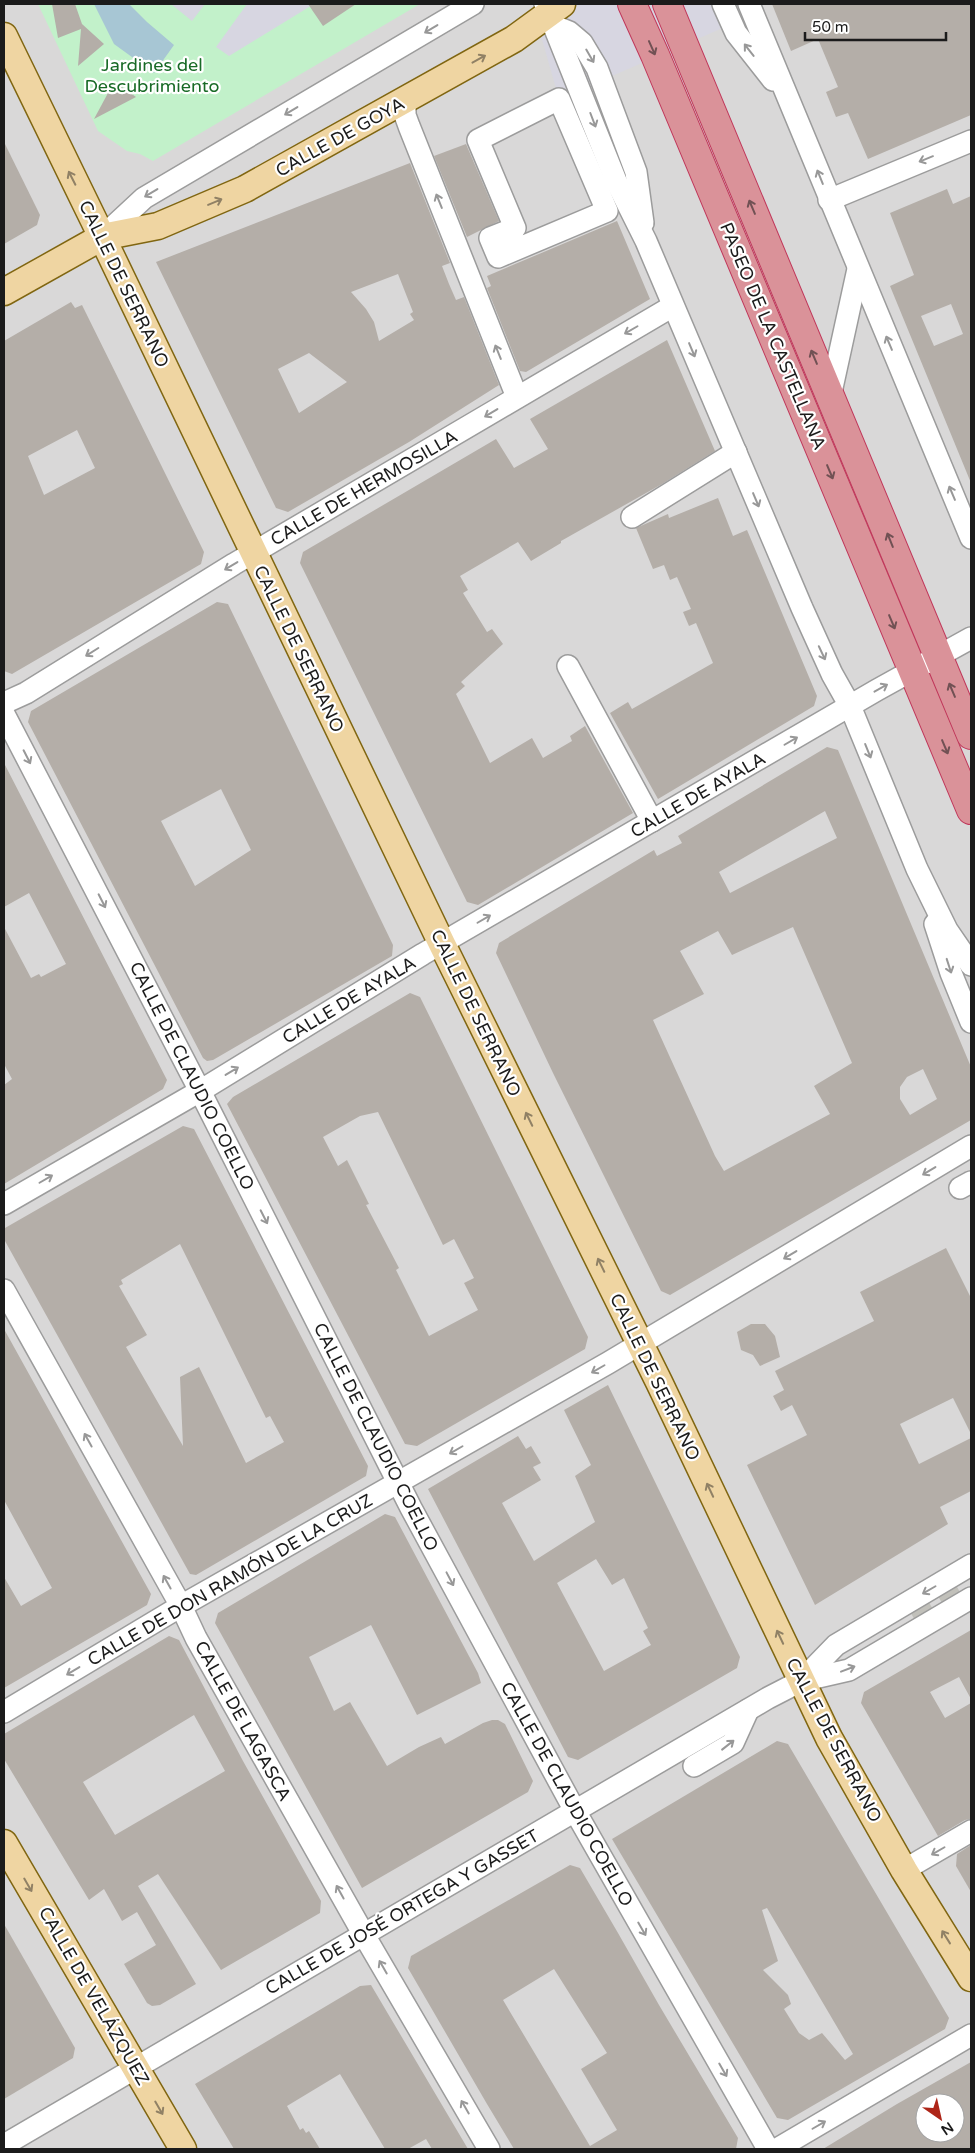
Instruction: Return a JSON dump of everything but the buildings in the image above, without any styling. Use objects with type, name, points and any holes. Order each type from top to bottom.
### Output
[{"type":"highway","name":"PASEO DE LA CASTELLANA","points":[[632,4],[656,56],[971,810]]},
{"type":"highway","name":"PASEO DE LA CASTELLANA","points":[[667,4],[971,735]]},
{"type":"main road","name":"CALLE DE GOYA","points":[[4,292],[102,237],[158,226],[245,189],[523,34],[553,12]]},
{"type":"main road","name":"CALLE DE SERRANO","points":[[4,36],[442,944],[640,1344],[829,1738],[904,1870],[971,1978]]},
{"type":"main road","name":"CALLE DE VELÁZQUEZ","points":[[4,1843],[183,2149]]},
{"type":"street","name":"CALLE DE GOYA","points":[[102,237],[144,198],[473,4]]},
{"type":"street","points":[[723,4],[736,33],[790,102]]},
{"type":"street","points":[[749,4],[971,538]]},
{"type":"street","points":[[553,12],[616,181],[646,241],[802,608],[832,674],[850,706],[917,870],[951,973],[971,1022]]},
{"type":"street","points":[[559,99],[607,212],[498,257],[490,238],[515,228],[478,140],[559,99]]},
{"type":"street","points":[[406,100],[405,115],[408,126],[517,398]]},
{"type":"street","points":[[829,200],[971,141]]},
{"type":"street","name":"PASEO DE LA CASTELLANA","points":[[830,397],[858,269]]},
{"type":"street","name":"CALLE DE HERMOSILLA","points":[[4,703],[26,692],[253,553],[673,306]]},
{"type":"street","points":[[632,517],[736,452]]},
{"type":"street","points":[[850,706],[971,638]]},
{"type":"street","points":[[568,666],[652,821]]},
{"type":"street","name":"CALLE DE AYALA","points":[[4,1204],[200,1091],[442,944],[850,706]]},
{"type":"street","name":"CALLE DE CLAUDIO COELLO","points":[[4,714],[200,1091],[399,1483],[575,1811],[768,2149]]},
{"type":"street","points":[[917,870],[947,930],[971,965]]},
{"type":"street","name":"CALLE DE DON RAMÓN DE LA CRUZ","points":[[4,1712],[181,1606],[640,1344],[971,1146]]},
{"type":"street","name":"CALLE DE LAGASCA","points":[[4,1290],[181,1606],[196,1638],[364,1934],[490,2149]]},
{"type":"street","name":"CALLE DE JOSÉ ORTEGA Y GASSET","points":[[801,1681],[836,1645],[971,1566]]},
{"type":"street","name":"CALLE DE JOSÉ ORTEGA Y GASSET","points":[[4,2145],[748,1710],[801,1681],[849,1670],[968,1588]]},
{"type":"street","points":[[694,1766],[734,1743],[748,1710]]},
{"type":"street","points":[[904,1870],[971,1831]]},
{"type":"street","points":[[777,2149],[971,2035]]},
{"type":"shaded area","points":[[4,4],[971,4],[971,2149],[4,2149]]},
{"type":"shaded area","points":[[171,4],[205,4],[192,21]]},
{"type":"shaded area","points":[[247,4],[314,4],[229,56],[216,47]]},
{"type":"shaded area","points":[[532,4],[762,4],[764,10],[559,99]]},
{"type":"green space","name":"Jardines del Descubrimiento","points":[[38,4],[420,4],[153,161],[140,154],[127,151],[98,131]]},
{"type":"water","points":[[94,4],[129,4],[174,45],[154,73],[114,44]]},
{"type":"tunnel","points":[[912,1615],[962,1587]]}]
